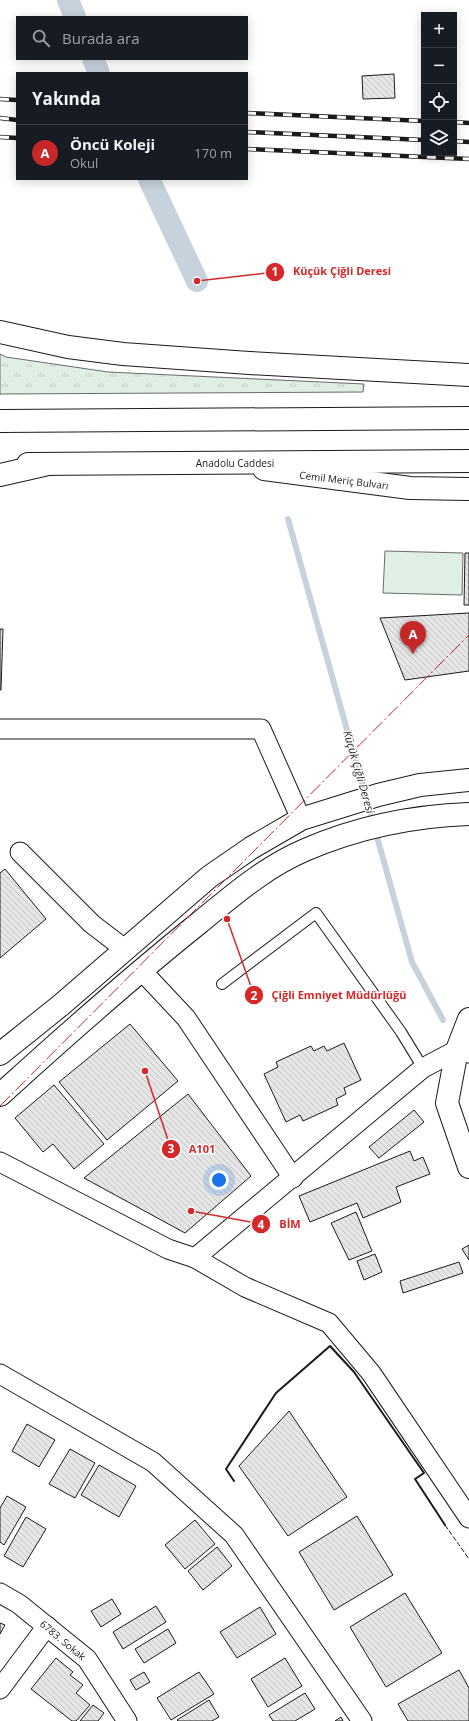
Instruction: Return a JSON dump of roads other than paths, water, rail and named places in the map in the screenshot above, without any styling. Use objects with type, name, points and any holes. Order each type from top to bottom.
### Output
[{"type":"main road","points":[[0,332],[68,347],[124,354],[249,363],[469,375]]},
{"type":"main road","points":[[0,421],[469,418]]},
{"type":"main road","name":"Anadolu Caddesi","points":[[0,464],[469,461]]},
{"type":"main road","name":"Cemil Meriç Bulvarı","points":[[219,463],[410,488],[469,489]]},
{"type":"main road","points":[[0,475],[48,464]]},
{"type":"main road","points":[[0,1054],[126,950],[209,877],[251,848],[301,820],[378,795],[420,785],[469,780]]},
{"type":"main road","points":[[0,1095],[141,970],[233,896],[268,870],[304,850],[342,836],[388,822],[436,815],[469,814]]},
{"type":"main road","points":[[469,1019],[463,1051],[448,1103],[469,1167]]},
{"type":"street","points":[[0,728],[261,729],[301,820]]},
{"type":"street","points":[[20,852],[92,924],[126,950]]},
{"type":"street","points":[[141,970],[186,1018],[293,1178]]},
{"type":"street","points":[[195,1258],[293,1178],[423,1068],[463,1051]]},
{"type":"street","points":[[0,1162],[168,1249],[195,1258],[245,1287],[329,1323],[371,1373],[469,1518]]},
{"type":"street","points":[[0,1374],[153,1462],[234,1535],[362,1721]]},
{"type":"street","name":"6783. Sokak","points":[[0,1593],[19,1604],[87,1659],[127,1721]]},
{"type":"street","points":[[0,1689],[47,1626]]},
{"type":"lane","points":[[222,984],[316,913],[401,1032],[423,1068]]},
{"type":"waterway","name":"Küçük Çiğli Deresi","points":[[68,0],[75,16]]},
{"type":"waterway","name":"Küçük Çiğli Deresi","points":[[93,60],[99,72]]},
{"type":"waterway","name":"Küçük Çiğli Deresi","points":[[149,180],[197,281]]},
{"type":"waterway","name":"Küçük Çiğli Deresi","points":[[288,519],[412,962],[443,1020]]},
{"type":"railway","points":[[0,99],[16,100]]},
{"type":"railway","points":[[248,113],[421,121]]},
{"type":"railway","points":[[0,118],[16,120]]},
{"type":"railway","points":[[457,122],[469,123]]},
{"type":"railway","points":[[248,132],[421,140]]},
{"type":"railway","points":[[0,137],[16,138]]},
{"type":"railway","points":[[457,141],[469,142]]},
{"type":"railway","points":[[248,149],[469,159]]},
{"type":"place","name":"Küçük Çiğli Deresi","points":[[197,281]]},
{"type":"place","name":"Öncü Koleji","points":[[413,654]]},
{"type":"place","name":"Çiğli Emniyet Müdürlüğü","points":[[227,919]]},
{"type":"place","name":"A101","points":[[145,1071]]},
{"type":"place","name":"BİM","points":[[191,1211]]}]
